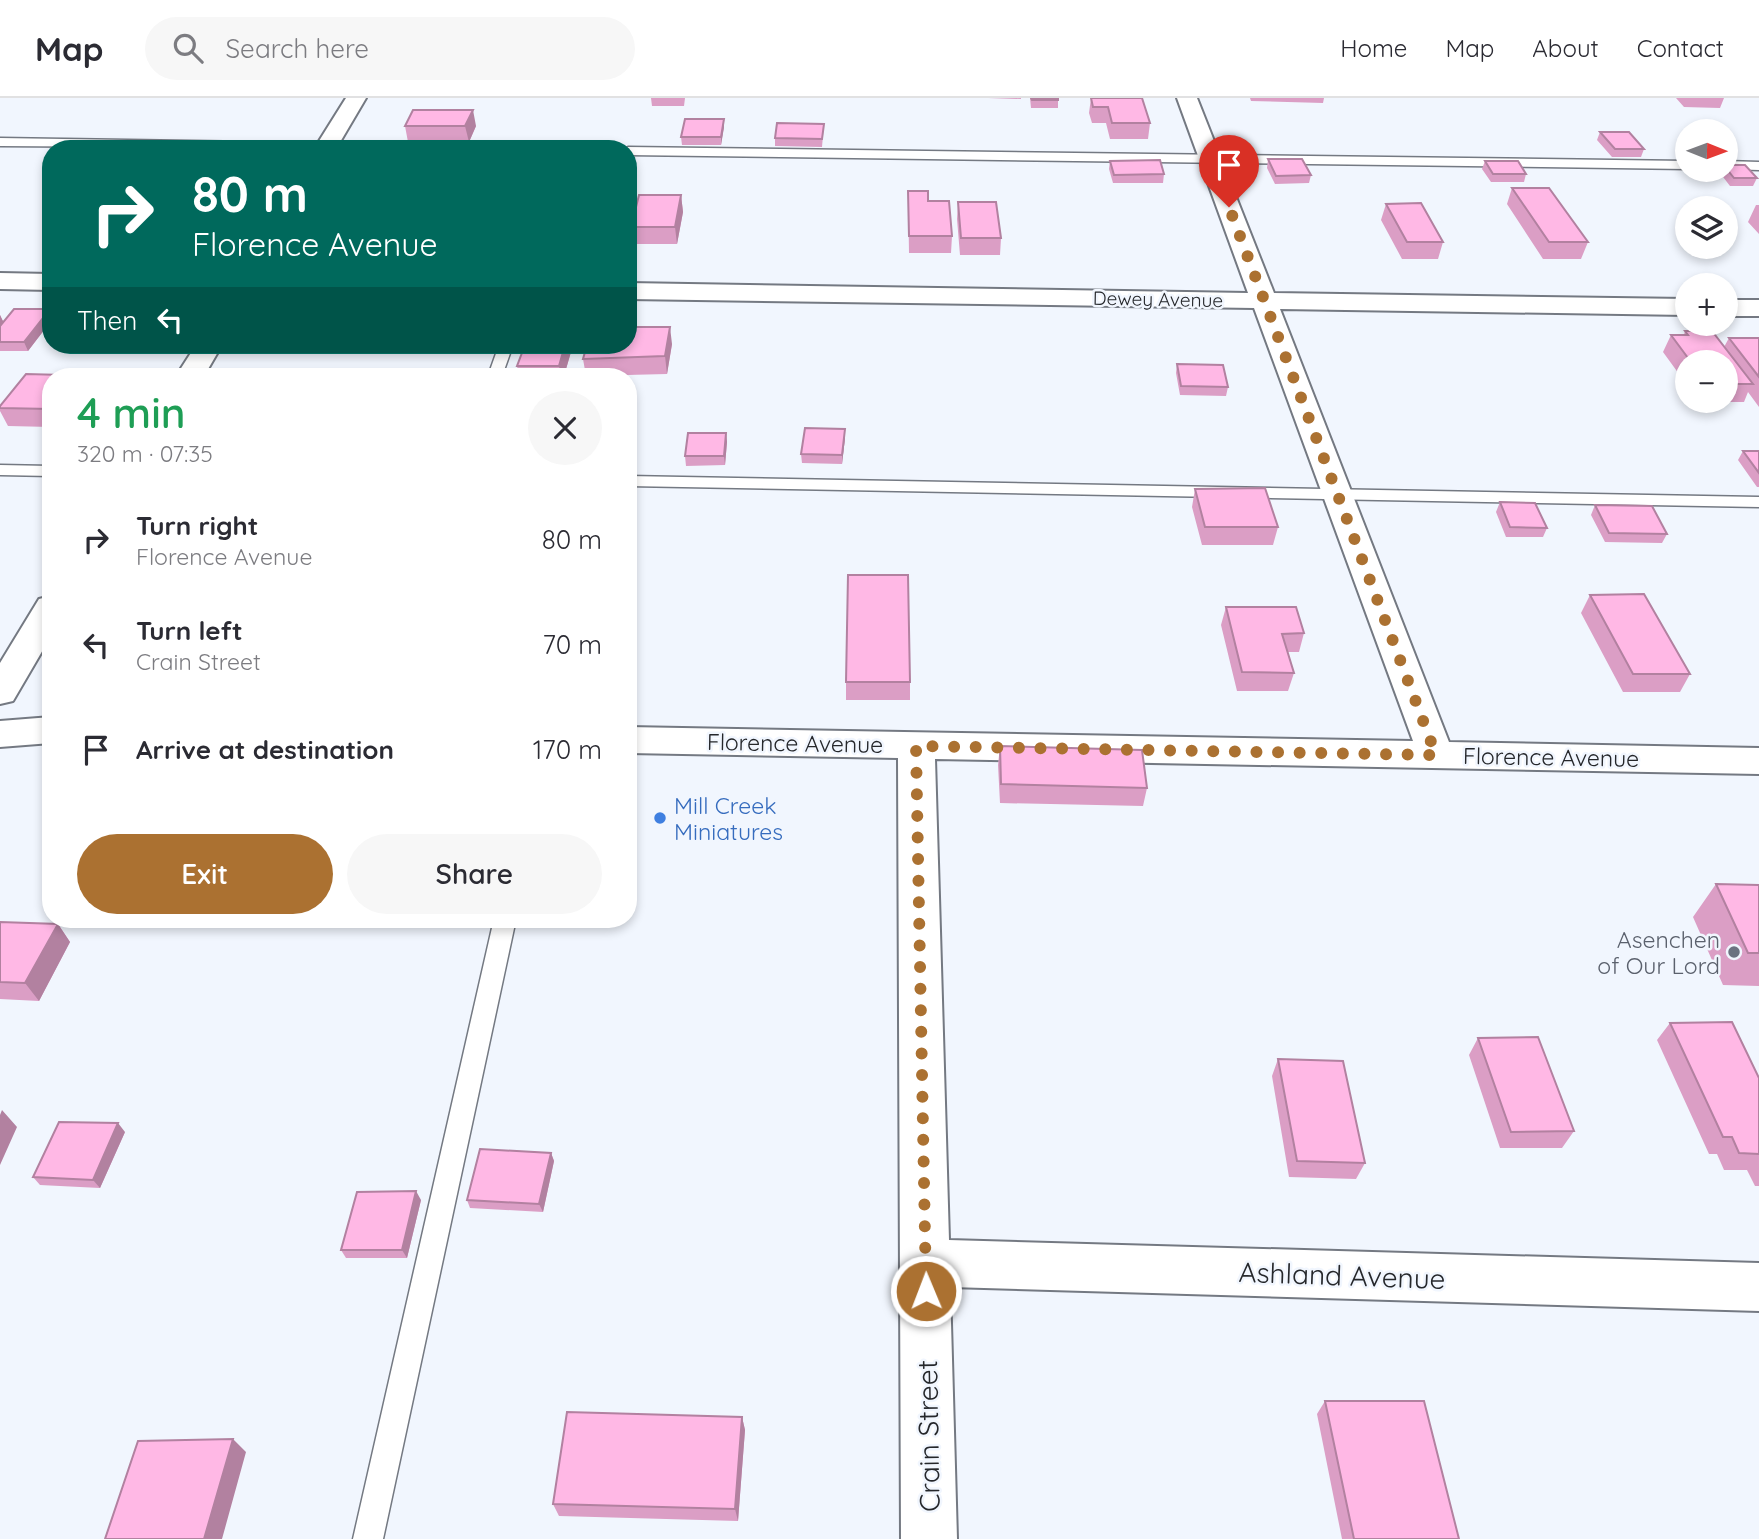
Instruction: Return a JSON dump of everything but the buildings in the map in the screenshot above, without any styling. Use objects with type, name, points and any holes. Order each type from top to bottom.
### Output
[{"type":"street","points":[[331,140],[356,98]]},
{"type":"street","points":[[1188,98],[1436,755]]},
{"type":"street","points":[[0,281],[42,282]]},
{"type":"street","name":"Dewey Avenue","points":[[637,291],[1675,307]]},
{"type":"street","points":[[1738,308],[1759,309]]},
{"type":"street","points":[[0,692],[42,622]]},
{"type":"street","points":[[0,734],[42,731]]},
{"type":"street","name":"Florence Avenue","points":[[637,740],[1759,761]]},
{"type":"street","name":"Crain Street","points":[[916,746],[929,1539]]},
{"type":"street","name":"Ashland Avenue","points":[[925,1263],[1759,1287]]},
{"type":"lane","points":[[0,142],[42,143]]},
{"type":"lane","points":[[637,151],[1675,165]]},
{"type":"lane","points":[[1738,165],[1759,166]]},
{"type":"lane","points":[[0,470],[42,471]]},
{"type":"lane","points":[[637,481],[1759,502]]},
{"type":"lane","points":[[368,1539],[503,928]]},
{"type":"place","name":"Mill Creek Miniatures","points":[[660,818]]},
{"type":"place","name":"Asenchen of Our Lord","points":[[1734,952]]},
{"type":"route","points":[[926,1291],[916,746],[1436,755],[1229,207]]}]
